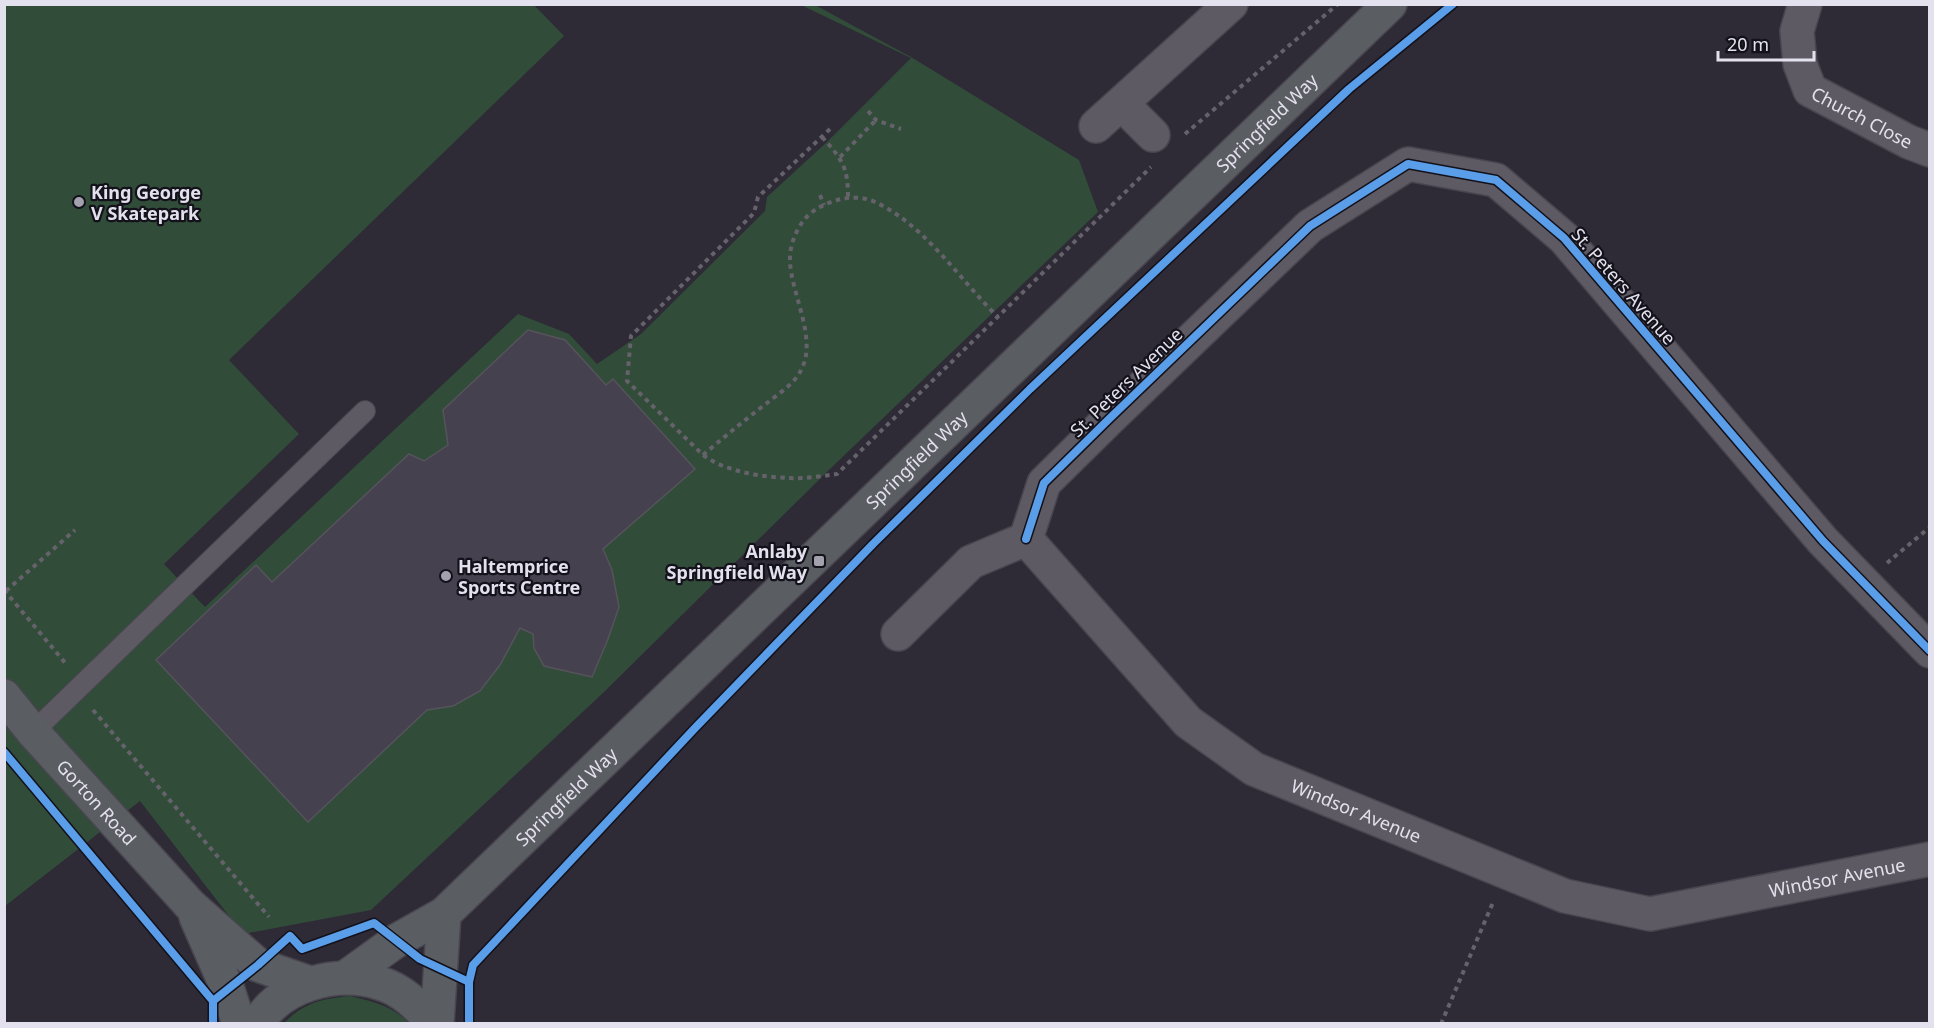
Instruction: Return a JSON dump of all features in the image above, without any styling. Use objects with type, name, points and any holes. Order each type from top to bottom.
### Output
[{"type":"main road","name":"Springfield Way","points":[[345,977],[396,941],[444,914],[1390,4]]},
{"type":"main road","name":"Gorton Road","points":[[4,696],[33,732],[191,906],[258,965],[310,983]]},
{"type":"main road","name":"Gorton Road","points":[[191,906],[228,990],[239,1023]]},
{"type":"main road","points":[[435,1023],[444,914]]},
{"type":"main road","points":[[257,1023],[260,1017],[283,997],[310,983],[345,977],[381,983],[412,1000],[435,1023]]},
{"type":"street","points":[[1096,126],[1231,4]]},
{"type":"street","name":"Church Close","points":[[1805,4],[1797,31],[1800,64],[1810,90],[1909,142],[1929,150]]},
{"type":"street","points":[[1122,104],[1162,146]]},
{"type":"street","name":"St. Peters Avenue","points":[[1026,539],[1044,483],[1109,419],[1310,226],[1408,164],[1496,180],[1564,238],[1823,541],[1929,651]]},
{"type":"street","points":[[898,634],[971,562],[1026,539]]},
{"type":"street","name":"Windsor Avenue","points":[[1026,539],[1188,722],[1254,769],[1566,896],[1650,914],[1929,859]]},
{"type":"lane","points":[[33,732],[365,411]]},
{"type":"path","points":[[830,129],[758,197],[754,213],[631,336],[627,381],[715,464],[748,472],[791,478],[837,474],[998,318],[1162,146],[1338,4]]},
{"type":"path","points":[[868,111],[876,120],[901,129]]},
{"type":"path","points":[[840,157],[876,120]]},
{"type":"path","points":[[822,137],[840,157],[848,178],[848,197]]},
{"type":"path","points":[[820,195],[824,204]]},
{"type":"path","points":[[703,455],[788,386],[802,369],[807,344],[790,260],[793,240],[807,215],[824,204],[848,197],[874,201],[896,215],[925,238],[998,318]]},
{"type":"path","points":[[1864,583],[1929,527]]},
{"type":"path","points":[[75,530],[5,591],[83,684],[93,711],[269,917]]},
{"type":"path","points":[[1442,1023],[1506,872]]},
{"type":"green space","points":[[5,5],[534,5],[564,36],[229,360],[299,434],[164,564],[205,607],[518,314],[569,334],[597,364],[641,334],[765,211],[767,197],[827,142],[911,58],[801,5],[815,5],[911,57],[1079,160],[1098,212],[832,467],[604,692],[371,910],[243,934],[140,801],[5,906]]},
{"type":"green space","points":[[350,996],[389,1008],[408,1023],[284,1023],[299,1010],[314,1003]]},
{"type":"building","name":"Haltemprice Sports Centre","points":[[528,330],[565,340],[606,385],[613,379],[695,469],[603,549],[612,570],[619,607],[592,677],[544,666],[534,648],[533,634],[520,628],[500,665],[480,691],[453,706],[427,710],[308,822],[156,660],[256,565],[272,582],[409,454],[424,461],[448,445],[443,410]]},
{"type":"cycle path","points":[[469,1024],[469,982],[473,965],[696,727],[873,544],[1030,389],[1349,89],[1453,4]]},
{"type":"cycle path","points":[[1026,539],[1044,483],[1109,419],[1310,226],[1408,164],[1496,180],[1564,238],[1823,541],[1930,651]]},
{"type":"cycle path","points":[[4,752],[213,1001],[213,1024]]},
{"type":"cycle path","points":[[213,1001],[290,936],[302,949],[374,923],[420,959],[469,982]]},
{"type":"place","name":"King George V Skatepark","points":[[79,202]]},
{"type":"place","name":"Anlaby Springfield Way","points":[[819,561]]},
{"type":"place","name":"Haltemprice Sports Centre","points":[[446,576]]}]
